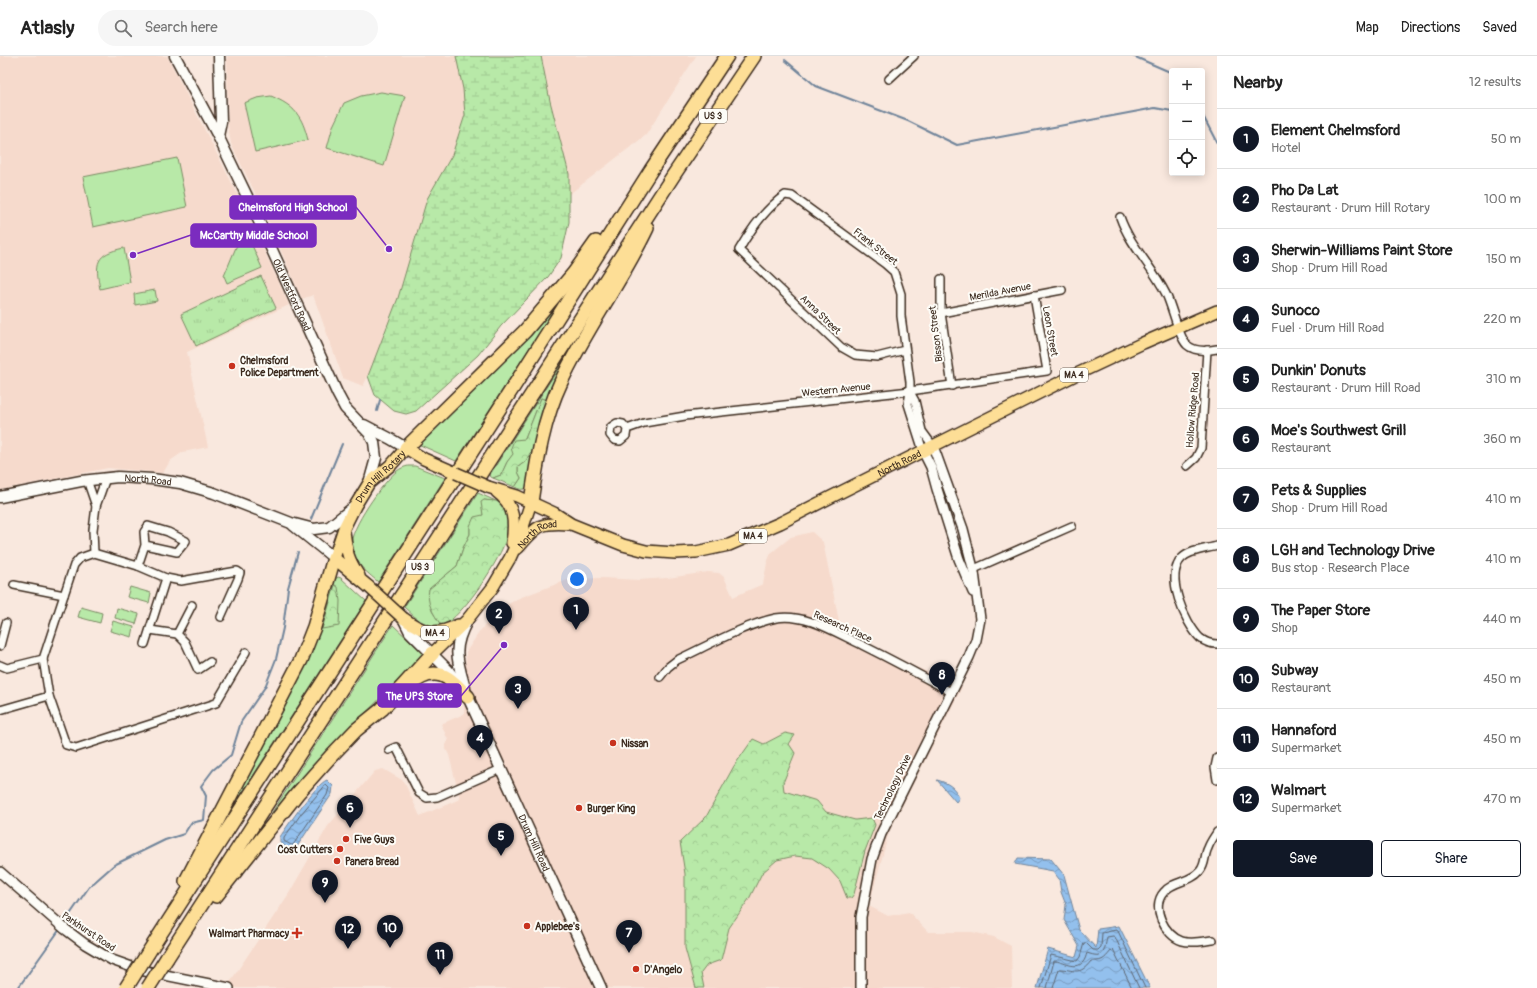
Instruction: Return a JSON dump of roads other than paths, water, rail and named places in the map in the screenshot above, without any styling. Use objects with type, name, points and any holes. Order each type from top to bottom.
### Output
[{"type":"highway","name":"US 3","points":[[126,988],[510,393],[651,170],[726,56]]},
{"type":"highway","name":"US 3","points":[[148,988],[673,176],[754,56]]},
{"type":"highway","points":[[406,448],[530,326],[574,273],[651,170]]},
{"type":"highway","points":[[531,502],[539,453],[546,425],[561,382],[641,242],[673,176]]},
{"type":"highway","points":[[148,953],[301,660],[314,627],[334,558]]},
{"type":"highway","points":[[391,699],[433,653]]},
{"type":"highway","points":[[167,958],[297,794],[356,730],[391,699],[420,677],[431,674],[441,675],[450,679],[468,697]]},
{"type":"main road","name":"Old Westford Road","points":[[175,56],[218,136],[257,217],[332,383],[346,408],[369,433],[376,447],[375,464],[369,483]]},
{"type":"main road","points":[[218,136],[221,122],[219,56]]},
{"type":"main road","name":"North Road","points":[[531,502],[554,513],[571,524],[616,543],[646,551],[675,553],[711,550],[742,541],[1079,373],[1217,311]]},
{"type":"main road","name":"Old Westford Road","points":[[360,423],[406,448]]},
{"type":"main road","name":"Drum Hill Rotary","points":[[403,618],[410,632],[433,653],[467,620],[493,587],[510,558],[520,536],[531,502],[491,488],[446,469],[424,459],[406,448],[392,464],[369,483],[344,528],[334,558],[347,570],[366,583],[403,618],[418,628],[434,633],[448,630],[467,620]]},
{"type":"main road","name":"North Road","points":[[0,497],[87,480],[118,477],[145,479],[180,483],[214,493],[291,523],[314,529],[329,527],[355,506]]},
{"type":"main road","name":"Drum Hill Rotary","points":[[491,488],[507,501],[514,514],[514,529],[510,558]]},
{"type":"main road","name":"North Road","points":[[291,523],[334,558]]},
{"type":"main road","name":"North Road","points":[[510,558],[534,529],[540,526],[556,523],[571,524]]},
{"type":"main road","name":"Drum Hill Rotary","points":[[344,528],[349,560],[366,583]]},
{"type":"main road","name":"Drum Hill Road","points":[[467,620],[459,640],[456,654],[468,697],[601,988]]},
{"type":"main road","name":"Drum Hill Road","points":[[433,653],[458,682],[468,697]]},
{"type":"street","points":[[889,79],[914,56]]},
{"type":"street","name":"Frank Street","points":[[739,250],[752,229],[776,202],[785,195],[792,196],[808,207],[894,272],[901,294],[910,391],[908,404],[923,451]]},
{"type":"street","points":[[1120,217],[1125,232],[1166,294],[1183,340],[1196,350],[1217,349]]},
{"type":"street","name":"Anna Street","points":[[739,250],[841,347],[855,355],[877,357],[905,350]]},
{"type":"street","name":"Bisson Street","points":[[941,279],[941,313],[952,386]]},
{"type":"street","name":"Merilda Avenue","points":[[941,313],[1062,290]]},
{"type":"street","name":"Leon Street","points":[[1034,295],[1047,371]]},
{"type":"street","name":"Hollow Ridge Road","points":[[1187,466],[1196,458],[1201,448],[1207,350]]},
{"type":"street","name":"Western Avenue","points":[[627,429],[644,423],[684,416],[952,386],[1047,371]]},
{"type":"street","name":"Frank Street","points":[[910,391],[915,401],[922,431],[933,446]]},
{"type":"street","name":"Technology Drive","points":[[861,988],[861,917],[872,859],[881,834],[976,640],[980,619],[974,569],[963,529],[933,446]]},
{"type":"street","name":"Technology Drive","points":[[923,451],[931,467],[959,559],[978,605]]},
{"type":"street","points":[[94,553],[93,530],[96,506],[106,478]]},
{"type":"street","points":[[87,480],[96,506]]},
{"type":"street","points":[[138,566],[145,545],[144,532],[148,526],[168,532],[186,541],[177,552],[145,545]]},
{"type":"street","points":[[974,569],[1072,526]]},
{"type":"street","points":[[1217,546],[1188,554],[1182,558],[1178,564],[1175,583],[1180,603],[1194,630],[1200,638],[1206,642],[1217,644]]},
{"type":"street","points":[[221,617],[238,579],[240,573],[237,571],[181,581],[166,578],[138,566],[94,553],[80,558],[74,564],[44,659],[49,696],[66,745],[76,748],[216,703],[246,652]]},
{"type":"street","points":[[145,644],[166,578]]},
{"type":"street","points":[[14,585],[64,595]]},
{"type":"street","points":[[177,634],[192,605]]},
{"type":"street","name":"Research Place","points":[[660,677],[668,666],[677,660],[749,627],[777,618],[791,618],[819,624],[951,692]]},
{"type":"street","points":[[0,646],[6,623]]},
{"type":"street","points":[[150,630],[177,634],[185,642],[198,670],[210,662]]},
{"type":"street","points":[[0,665],[7,668],[44,659]]},
{"type":"street","points":[[0,710],[49,696]]},
{"type":"street","points":[[389,750],[396,747],[419,793],[427,798],[437,796],[501,769]]},
{"type":"street","points":[[1217,758],[1215,767],[1217,780]]},
{"type":"street","points":[[1212,940],[1192,943],[1178,940],[1171,935],[1164,925],[1159,916],[1158,907],[1162,893],[1174,884],[1192,878],[1201,869],[1204,863],[1207,848],[1217,832]]},
{"type":"street","name":"Parkhurst Road","points":[[0,872],[51,918],[99,953],[131,968],[229,988]]},
{"type":"water","points":[[327,780],[333,786],[332,794],[293,851],[280,843],[280,837],[309,797],[322,783]]},
{"type":"water","points":[[937,780],[948,784],[953,788],[959,798],[956,802]]},
{"type":"water","points":[[1018,858],[1051,859],[1064,875],[1079,930],[1096,948],[1098,929],[1119,926],[1150,988],[1037,988],[1048,949],[1076,957],[1079,946],[1064,920],[1066,905],[1061,892],[1059,879],[1053,871],[1015,864]]},
{"type":"waterway","points":[[1133,56],[1169,72]]},
{"type":"waterway","points":[[785,60],[816,86],[908,121],[957,145],[1155,108],[1169,110]]},
{"type":"waterway","points":[[1205,120],[1217,143]]},
{"type":"waterway","points":[[377,411],[380,400]]},
{"type":"waterway","points":[[311,519],[342,444]]},
{"type":"waterway","points":[[64,923],[89,887],[114,865],[165,840],[184,834],[191,823],[204,820],[206,796],[201,786],[213,770],[231,755],[241,722],[265,687],[276,659],[283,628],[288,588],[298,552]]},
{"type":"waterway","points":[[18,988],[60,929]]},
{"type":"place","name":"Chelmsford High School","points":[[389,249]]},
{"type":"place","name":"McCarthy Middle School","points":[[133,255]]},
{"type":"place","name":"Chelmsford Police Department","points":[[232,366]]},
{"type":"place","name":"Element Chelmsford","points":[[576,630]]},
{"type":"place","name":"Pho Da Lat","points":[[499,634]]},
{"type":"place","name":"The UPS Store","points":[[504,645]]},
{"type":"place","name":"LGH and Technology Drive","points":[[942,695]]},
{"type":"place","name":"Sherwin-Williams Paint Store","points":[[518,709]]},
{"type":"place","name":"Nissan","points":[[613,743]]},
{"type":"place","name":"Sunoco","points":[[480,758]]},
{"type":"place","name":"Burger King","points":[[579,808]]},
{"type":"place","name":"Moe's Southwest Grill","points":[[350,828]]},
{"type":"place","name":"Five Guys","points":[[346,839]]},
{"type":"place","name":"Cost Cutters","points":[[340,849]]},
{"type":"place","name":"Dunkin' Donuts","points":[[501,856]]},
{"type":"place","name":"Panera Bread","points":[[337,861]]},
{"type":"place","name":"The Paper Store","points":[[325,903]]},
{"type":"place","name":"Applebee's","points":[[527,926]]},
{"type":"place","name":"Walmart Pharmacy","points":[[297,933]]},
{"type":"place","name":"Subway","points":[[390,948]]},
{"type":"place","name":"Walmart","points":[[348,949]]},
{"type":"place","name":"Pets & Supplies","points":[[629,953]]},
{"type":"place","name":"D'Angelo","points":[[636,969]]},
{"type":"place","name":"Hannaford","points":[[440,975]]}]
